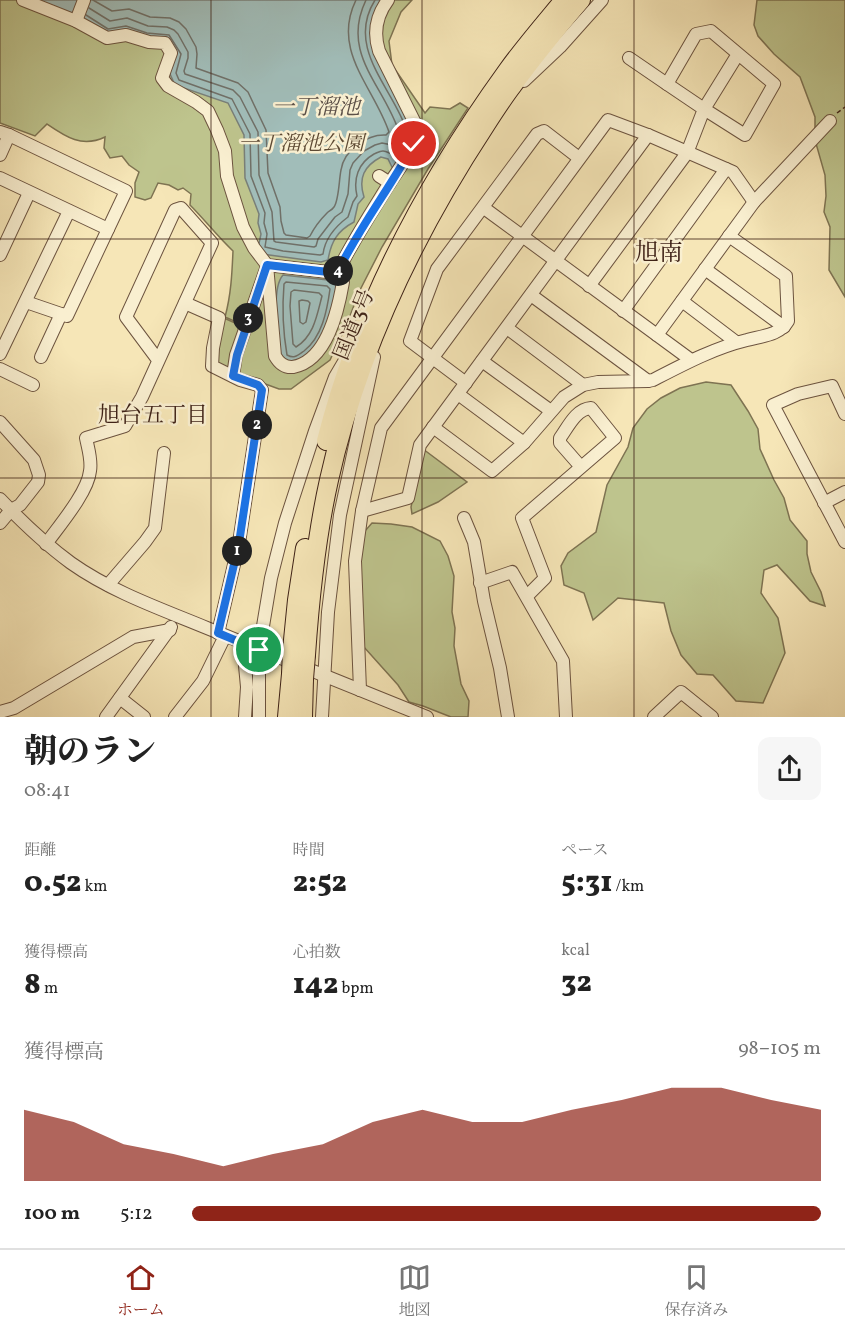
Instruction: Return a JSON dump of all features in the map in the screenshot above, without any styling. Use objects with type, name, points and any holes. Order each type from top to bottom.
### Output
[{"type":"highway","name":"国道3号","points":[[303,717],[298,676],[297,600],[318,475],[333,413],[345,376],[391,262],[419,208],[448,159],[508,69],[564,0]]},
{"type":"highway","name":"国道3号","points":[[299,653],[329,481],[358,378],[379,323],[403,270],[465,156],[510,88],[581,0]]},
{"type":"highway","name":"国道3号","points":[[287,717],[298,676]]},
{"type":"street","points":[[23,0],[76,21],[107,38],[126,35],[148,42],[165,43],[171,53],[162,78],[168,86],[207,111],[225,151],[228,176],[243,227],[254,248],[267,265],[275,356],[279,363],[287,368],[303,364],[324,345],[343,282],[337,273],[267,265]]},
{"type":"street","points":[[76,21],[84,0]]},
{"type":"street","points":[[337,273],[366,224],[384,180],[409,152],[419,131],[376,42],[377,19],[388,0]]},
{"type":"street","points":[[510,88],[524,81],[560,47],[602,0]]},
{"type":"street","points":[[629,58],[667,84],[704,109],[745,135],[774,84],[711,32],[696,34],[667,84]]},
{"type":"street","points":[[589,286],[687,153],[704,109],[738,54]]},
{"type":"street","points":[[360,690],[355,561],[362,511],[381,428],[608,120],[733,172],[754,202]]},
{"type":"street","points":[[657,335],[754,202],[830,121]]},
{"type":"street","points":[[466,383],[410,341],[437,269],[537,134],[544,131],[579,158]]},
{"type":"street","points":[[0,155],[5,133],[126,191],[67,316],[26,302]]},
{"type":"street","points":[[362,511],[408,498],[420,445],[648,135]]},
{"type":"street","points":[[623,311],[726,169]]},
{"type":"street","points":[[0,178],[108,229]]},
{"type":"street","points":[[0,255],[30,193]]},
{"type":"street","points":[[46,544],[74,506],[90,474],[91,465],[86,438],[125,426],[142,397],[212,243],[181,208],[175,210],[126,317],[158,360]]},
{"type":"street","points":[[484,208],[691,360]]},
{"type":"street","points":[[0,354],[69,211]]},
{"type":"street","points":[[433,427],[492,471],[524,443],[564,397],[583,385],[598,382],[653,380],[691,360],[736,342],[778,332],[788,321],[786,276],[729,236]]},
{"type":"street","points":[[233,376],[237,355],[267,265]]},
{"type":"street","points":[[705,269],[784,327]]},
{"type":"street","points":[[322,717],[328,612],[340,515],[373,361],[403,270]]},
{"type":"street","points":[[531,295],[648,381]]},
{"type":"street","points":[[682,302],[736,342]]},
{"type":"street","points":[[175,717],[203,681],[222,634],[239,543],[262,390],[258,385],[212,366],[219,318],[185,303]]},
{"type":"street","points":[[41,357],[61,314]]},
{"type":"street","points":[[259,717],[259,650],[271,578],[285,523],[335,377],[363,327]]},
{"type":"street","points":[[507,328],[583,385]]},
{"type":"street","points":[[482,361],[552,411]]},
{"type":"street","points":[[0,369],[33,385]]},
{"type":"street","points":[[845,414],[832,386],[798,394],[773,405],[845,542]]},
{"type":"street","points":[[458,394],[524,443]]},
{"type":"street","points":[[527,596],[545,578],[522,518],[615,438],[591,408],[578,414],[560,438],[560,443],[581,467]]},
{"type":"street","points":[[0,422],[34,460],[39,475],[38,482],[20,505],[11,510],[0,523]]},
{"type":"street","points":[[108,585],[155,528],[164,453]]},
{"type":"street","points":[[824,503],[845,492]]},
{"type":"street","points":[[0,499],[46,544],[108,585],[243,644],[427,717]]},
{"type":"street","points":[[464,518],[474,542],[508,717]]},
{"type":"street","points":[[480,582],[512,572],[563,661],[567,717]]},
{"type":"street","points":[[106,717],[178,616]]},
{"type":"street","points":[[0,712],[14,708],[133,637],[170,630]]},
{"type":"street","points":[[243,644],[247,687],[245,717]]},
{"type":"street","points":[[654,717],[681,692],[712,717]]},
{"type":"street","points":[[120,698],[144,717]]},
{"type":"green space","name":"一丁溜池公園","points":[[0,0],[412,0],[401,12],[389,41],[392,65],[425,113],[430,107],[450,109],[460,103],[468,108],[428,169],[382,247],[359,292],[330,360],[291,389],[279,389],[238,374],[241,324],[225,317],[230,293],[233,251],[190,205],[191,194],[183,188],[178,190],[158,183],[151,198],[145,200],[135,197],[135,183],[139,172],[122,156],[110,158],[104,148],[105,137],[82,141],[68,137],[47,124],[35,136],[0,123]]},
{"type":"green space","points":[[757,0],[845,0],[845,297],[829,270],[830,227],[824,212],[825,175],[815,140],[815,117],[800,77],[758,36],[754,25]]},
{"type":"green space","points":[[224,318],[244,327],[231,373],[214,365]]},
{"type":"green space","points":[[706,382],[731,385],[758,429],[760,449],[784,498],[790,520],[807,541],[811,572],[825,606],[810,601],[777,565],[764,570],[761,593],[778,618],[785,653],[763,703],[736,701],[713,675],[697,674],[681,655],[671,631],[664,603],[618,598],[593,620],[584,593],[564,585],[561,566],[568,553],[596,532],[607,485],[628,447],[633,428],[647,409],[661,398],[680,388]]},
{"type":"green space","points":[[423,449],[467,482],[438,502],[412,514],[411,507]]},
{"type":"green space","points":[[372,523],[412,527],[440,541],[448,556],[454,576],[452,612],[455,628],[454,646],[461,684],[469,701],[468,717],[451,717],[409,702],[398,685],[363,646],[360,603],[361,544],[364,532]]},
{"type":"water","name":"一丁溜池","points":[[30,0],[382,0],[370,33],[414,130],[396,167],[392,167],[388,159],[381,157],[370,164],[364,173],[362,190],[364,197],[358,204],[354,222],[343,229],[336,238],[328,260],[321,262],[262,254],[258,248],[261,234],[258,223],[259,214],[245,178],[244,135],[228,103],[175,85],[170,74],[166,41],[106,35]]},
{"type":"water","points":[[283,275],[337,281],[332,310],[322,338],[311,353],[294,364],[281,358],[277,327],[277,291]]},
{"type":"district","name":"旭南","points":[[659,254]]},
{"type":"district","name":"旭台五丁目","points":[[153,416]]},
{"type":"route","points":[[259,650],[218,633],[239,543],[262,390],[258,385],[233,376],[250,311],[267,265],[337,273],[351,246],[414,144]]}]
